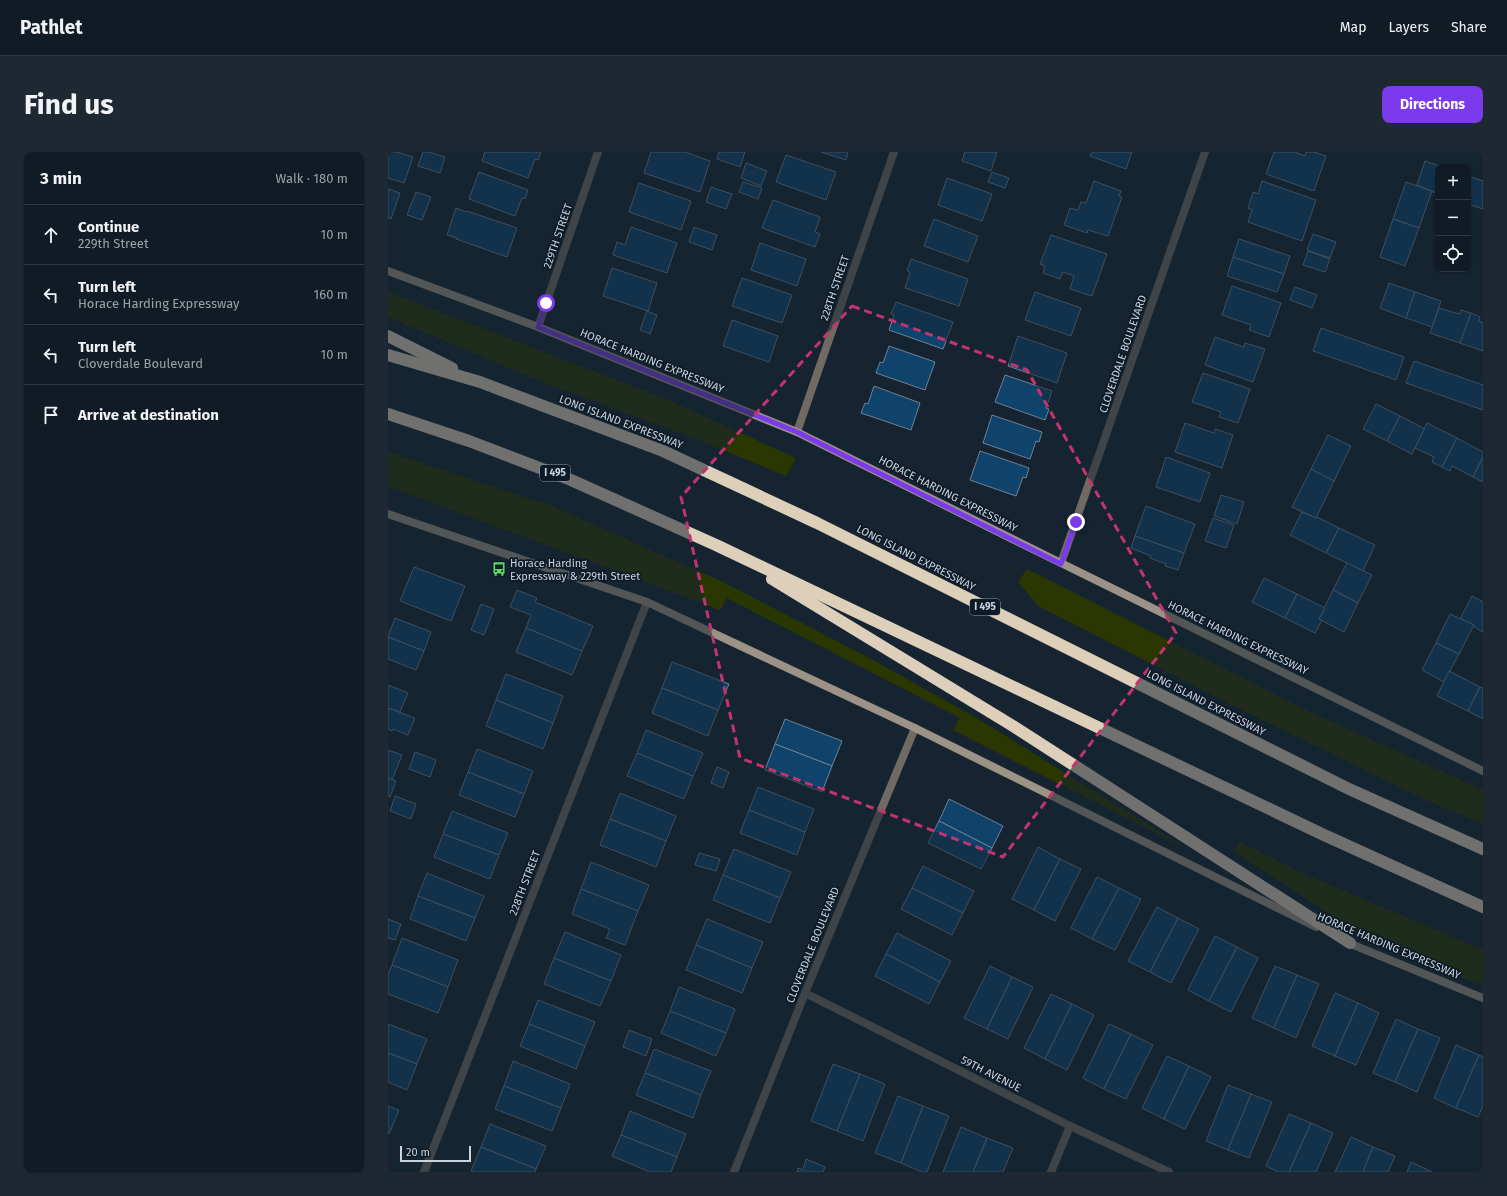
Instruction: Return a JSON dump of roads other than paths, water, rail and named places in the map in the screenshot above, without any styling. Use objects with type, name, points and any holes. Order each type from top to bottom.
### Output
[{"type":"highway","points":[[388,336],[480,382]]},
{"type":"highway","name":"LONG ISLAND EXPRESSWAY","points":[[388,355],[480,382],[663,451],[817,523],[1349,789],[1483,849]]},
{"type":"highway","name":"I 495","points":[[388,414],[469,441],[571,480],[716,545],[1324,835],[1483,907]]},
{"type":"highway","points":[[716,545],[1012,726],[1350,943]]},
{"type":"main road","name":"HORACE HARDING EXPRESSWAY","points":[[388,271],[538,327],[797,432],[1061,564],[1483,770]]},
{"type":"main road","name":"HORACE HARDING EXPRESSWAY","points":[[388,514],[647,602],[915,728],[1350,943],[1483,998]]},
{"type":"street","name":"229TH STREET","points":[[538,327],[598,152]]},
{"type":"street","name":"228TH STREET","points":[[797,432],[894,152]]},
{"type":"street","name":"CLOVERDALE BOULEVARD","points":[[1061,564],[1205,152]]},
{"type":"street","name":"228TH STREET","points":[[424,1172],[647,602]]},
{"type":"street","name":"CLOVERDALE BOULEVARD","points":[[734,1172],[805,993],[915,728]]},
{"type":"street","name":"59TH AVENUE","points":[[805,993],[1070,1126],[1169,1172]]},
{"type":"street","points":[[1051,1172],[1070,1126]]},
{"type":"place","name":"Horace Harding Expressway & 229th Street","points":[[499,569]]}]
